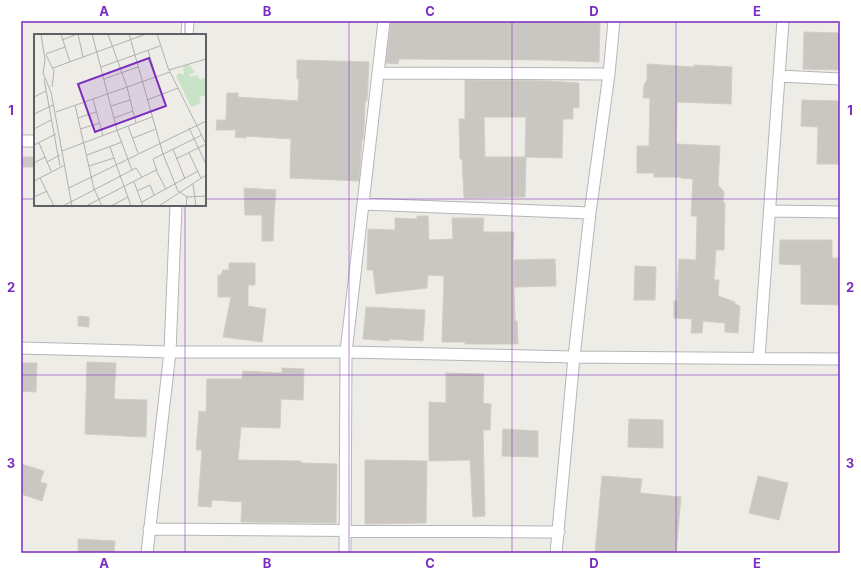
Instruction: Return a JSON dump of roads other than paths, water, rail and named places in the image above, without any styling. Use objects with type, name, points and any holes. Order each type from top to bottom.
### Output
[{"type":"street","points":[[187,34],[188,21]]},
{"type":"street","points":[[344,553],[346,352],[384,21]]},
{"type":"street","points":[[556,553],[574,357],[590,213],[609,74],[614,21]]},
{"type":"street","points":[[760,358],[783,21]]},
{"type":"street","points":[[379,73],[609,74]]},
{"type":"street","points":[[779,76],[840,79]]},
{"type":"street","points":[[21,141],[34,141]]},
{"type":"street","points":[[363,204],[590,213]]},
{"type":"street","points":[[148,553],[149,529],[170,352],[176,206]]},
{"type":"street","points":[[770,211],[840,212]]},
{"type":"street","points":[[21,348],[170,352],[346,352],[574,357],[840,359]]},
{"type":"street","points":[[149,529],[559,532]]}]
